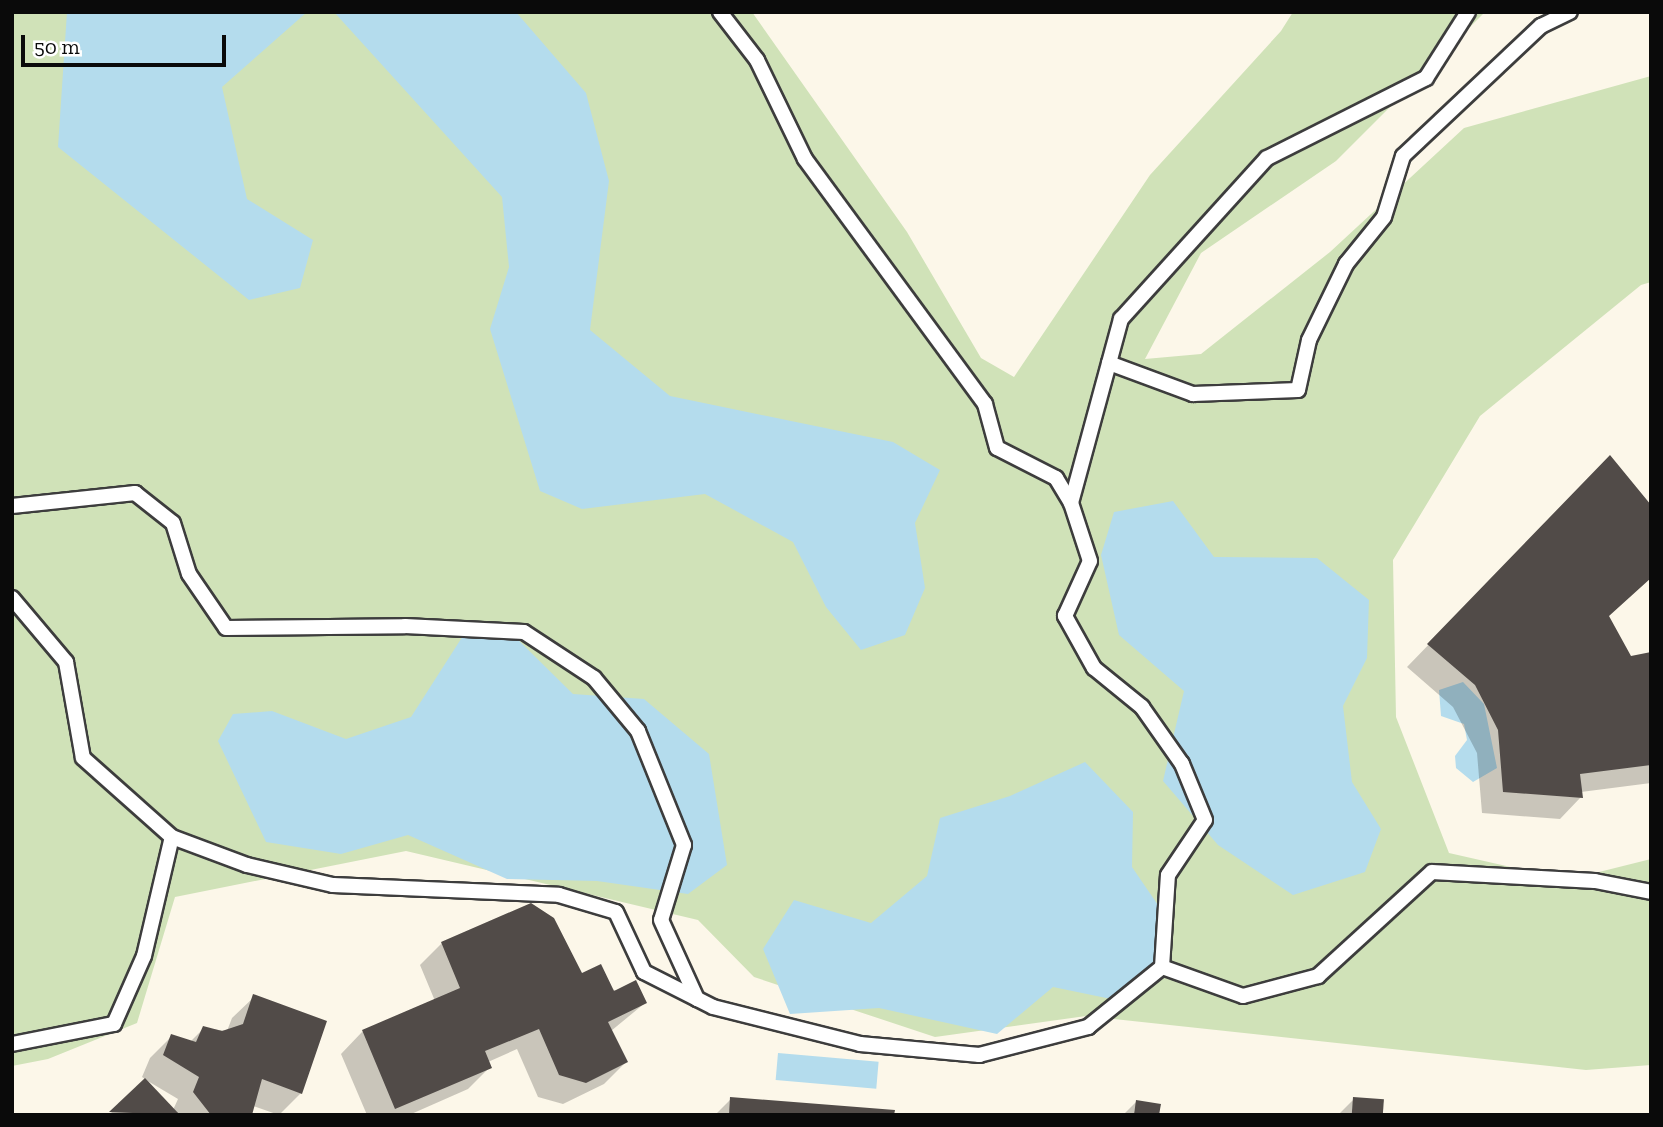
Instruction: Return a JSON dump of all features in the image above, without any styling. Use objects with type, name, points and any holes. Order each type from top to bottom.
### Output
[{"type":"lane","points":[[12,598],[66,662],[83,758],[172,837],[247,865],[333,885],[559,895],[617,912],[644,972],[698,999],[859,1044],[979,1055],[1088,1027],[1162,967],[1168,875],[1205,820],[1182,764],[1142,707],[1094,668],[1065,616],[1090,561],[1071,503],[1056,478],[997,448],[985,404],[805,159],[757,60],[720,12]]},
{"type":"lane","points":[[1071,503],[1121,319],[1267,158],[1426,78],[1468,12]]},
{"type":"lane","points":[[1109,363],[1193,394],[1298,390],[1309,340],[1346,264],[1384,217],[1403,156],[1541,26],[1570,12]]},
{"type":"lane","points":[[12,506],[135,493],[173,523],[188,575],[226,628],[405,626],[524,632],[594,678],[638,731],[684,845],[661,920],[698,999]]},
{"type":"lane","points":[[12,1044],[114,1024],[144,956],[172,837]]},
{"type":"lane","points":[[1162,967],[1243,996],[1318,976],[1432,872],[1595,881],[1651,892]]},
{"type":"green space","points":[[12,12],[752,12],[907,232],[981,358],[1014,377],[1150,175],[1281,31],[1293,12],[1485,12],[1336,161],[1201,253],[1145,359],[1201,354],[1330,252],[1464,128],[1651,76],[1651,282],[1641,285],[1480,416],[1393,560],[1396,717],[1449,853],[1567,880],[1651,859],[1651,1065],[1586,1070],[1086,1016],[935,1037],[754,977],[698,920],[406,851],[175,897],[137,1023],[48,1059],[12,1066]]},
{"type":"water","points":[[67,12],[307,12],[222,87],[247,199],[313,240],[300,288],[249,300],[58,147]]},
{"type":"water","points":[[334,12],[516,12],[586,93],[609,181],[590,330],[670,396],[893,442],[940,470],[915,523],[925,588],[905,635],[861,650],[826,607],[793,542],[705,494],[582,509],[540,491],[490,329],[509,267],[502,197]]},
{"type":"water","points":[[1173,501],[1214,557],[1317,558],[1369,600],[1367,658],[1343,706],[1352,782],[1381,829],[1365,872],[1293,895],[1218,845],[1163,781],[1184,691],[1119,635],[1101,555],[1114,512]]},
{"type":"water","points":[[468,628],[506,628],[573,694],[644,699],[709,754],[727,865],[688,894],[597,881],[507,879],[408,835],[341,854],[266,842],[218,741],[233,714],[272,711],[346,739],[411,717]]},
{"type":"water","points":[[1463,682],[1484,704],[1497,768],[1473,782],[1456,768],[1455,756],[1467,740],[1464,724],[1441,716],[1439,690]]},
{"type":"water","points":[[1085,762],[1133,812],[1132,867],[1160,908],[1156,969],[1116,1000],[1053,987],[997,1034],[879,1008],[790,1014],[763,949],[794,900],[871,923],[927,876],[940,818],[1010,796]]},
{"type":"water","points":[[778,1053],[879,1062],[876,1089],[776,1080]]},
{"type":"building","points":[[1610,455],[1651,505],[1651,578],[1609,616],[1631,656],[1651,652],[1651,765],[1580,774],[1583,798],[1503,792],[1498,730],[1475,685],[1427,644]]},
{"type":"building","points":[[531,903],[554,918],[582,973],[601,964],[614,991],[636,980],[647,1003],[608,1022],[628,1062],[586,1083],[559,1075],[539,1029],[485,1051],[492,1068],[395,1109],[362,1030],[460,988],[441,942]]},
{"type":"building","points":[[253,994],[327,1021],[302,1094],[262,1079],[252,1115],[211,1115],[193,1092],[199,1077],[163,1055],[171,1034],[196,1042],[203,1026],[222,1031],[243,1024]]},
{"type":"building","points":[[145,1078],[180,1115],[109,1112]]},
{"type":"building","points":[[730,1097],[895,1110],[894,1115],[729,1115]]},
{"type":"building","points":[[1353,1097],[1384,1099],[1383,1115],[1352,1115]]},
{"type":"building","points":[[1136,1100],[1161,1104],[1159,1115],[1134,1115]]}]
